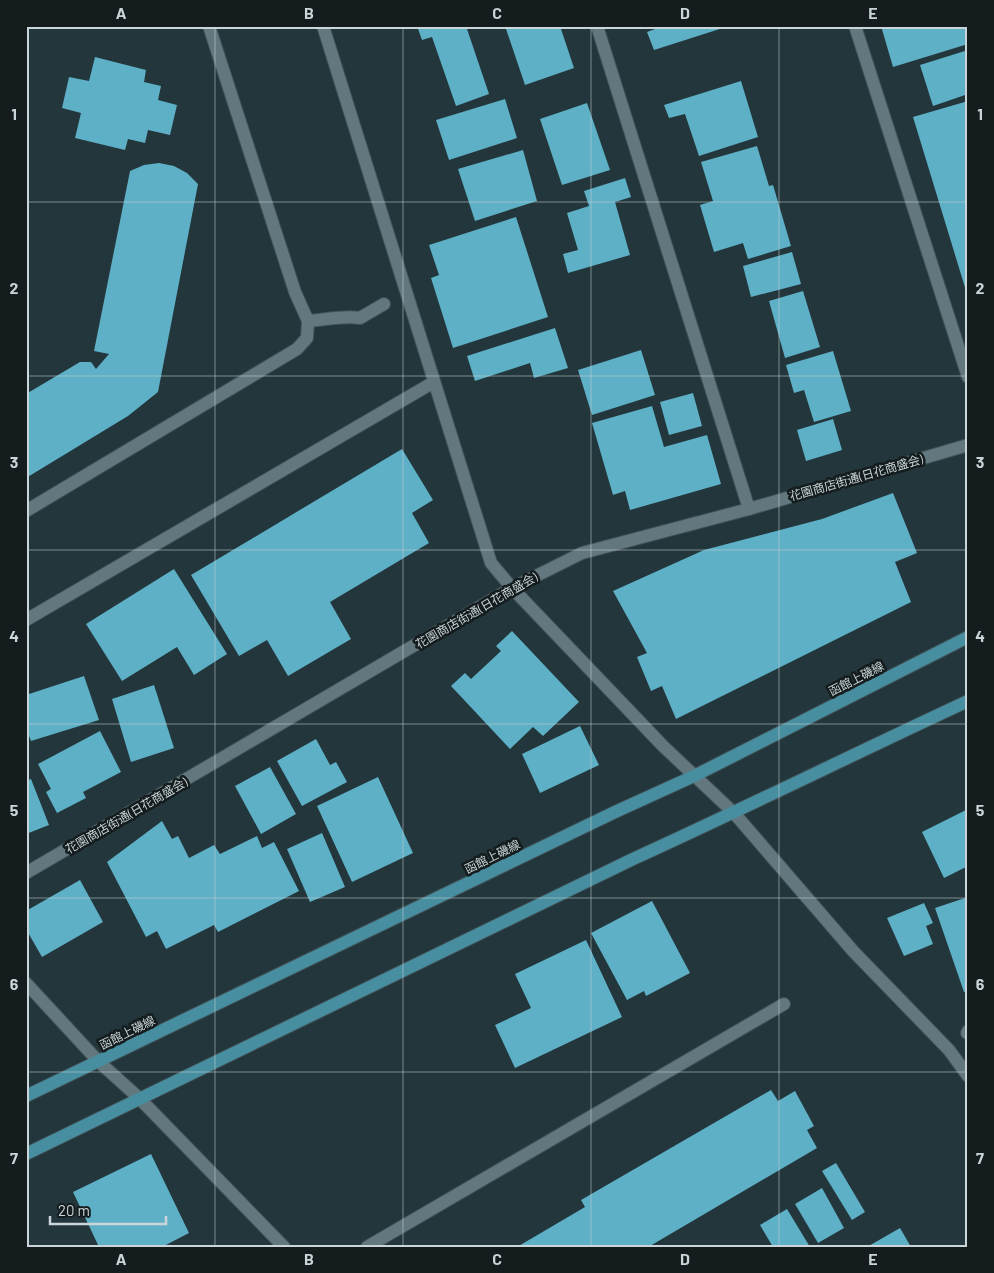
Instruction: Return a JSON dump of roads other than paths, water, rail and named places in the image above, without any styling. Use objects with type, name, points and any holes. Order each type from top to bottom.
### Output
[{"type":"main road","name":"函館上磯線","points":[[26,1096],[615,812],[694,776],[968,637]]},
{"type":"main road","points":[[26,1154],[616,867],[968,701]]},
{"type":"street","points":[[26,511],[297,349],[306,338],[308,321],[294,292],[209,26]]},
{"type":"street","points":[[323,26],[491,563],[512,588],[694,776],[734,813],[853,951],[949,1050],[968,1076]]},
{"type":"street","points":[[597,26],[749,509]]},
{"type":"street","points":[[855,26],[968,377]]},
{"type":"street","points":[[308,321],[330,320],[346,316],[360,318],[384,304]]},
{"type":"street","points":[[26,620],[434,382]]},
{"type":"street","name":"花園商店街通(日花商盛会)","points":[[26,874],[512,588],[582,553],[749,509],[968,444]]},
{"type":"street","points":[[26,983],[98,1061],[139,1098],[284,1247]]},
{"type":"street","points":[[367,1247],[784,1004]]}]
